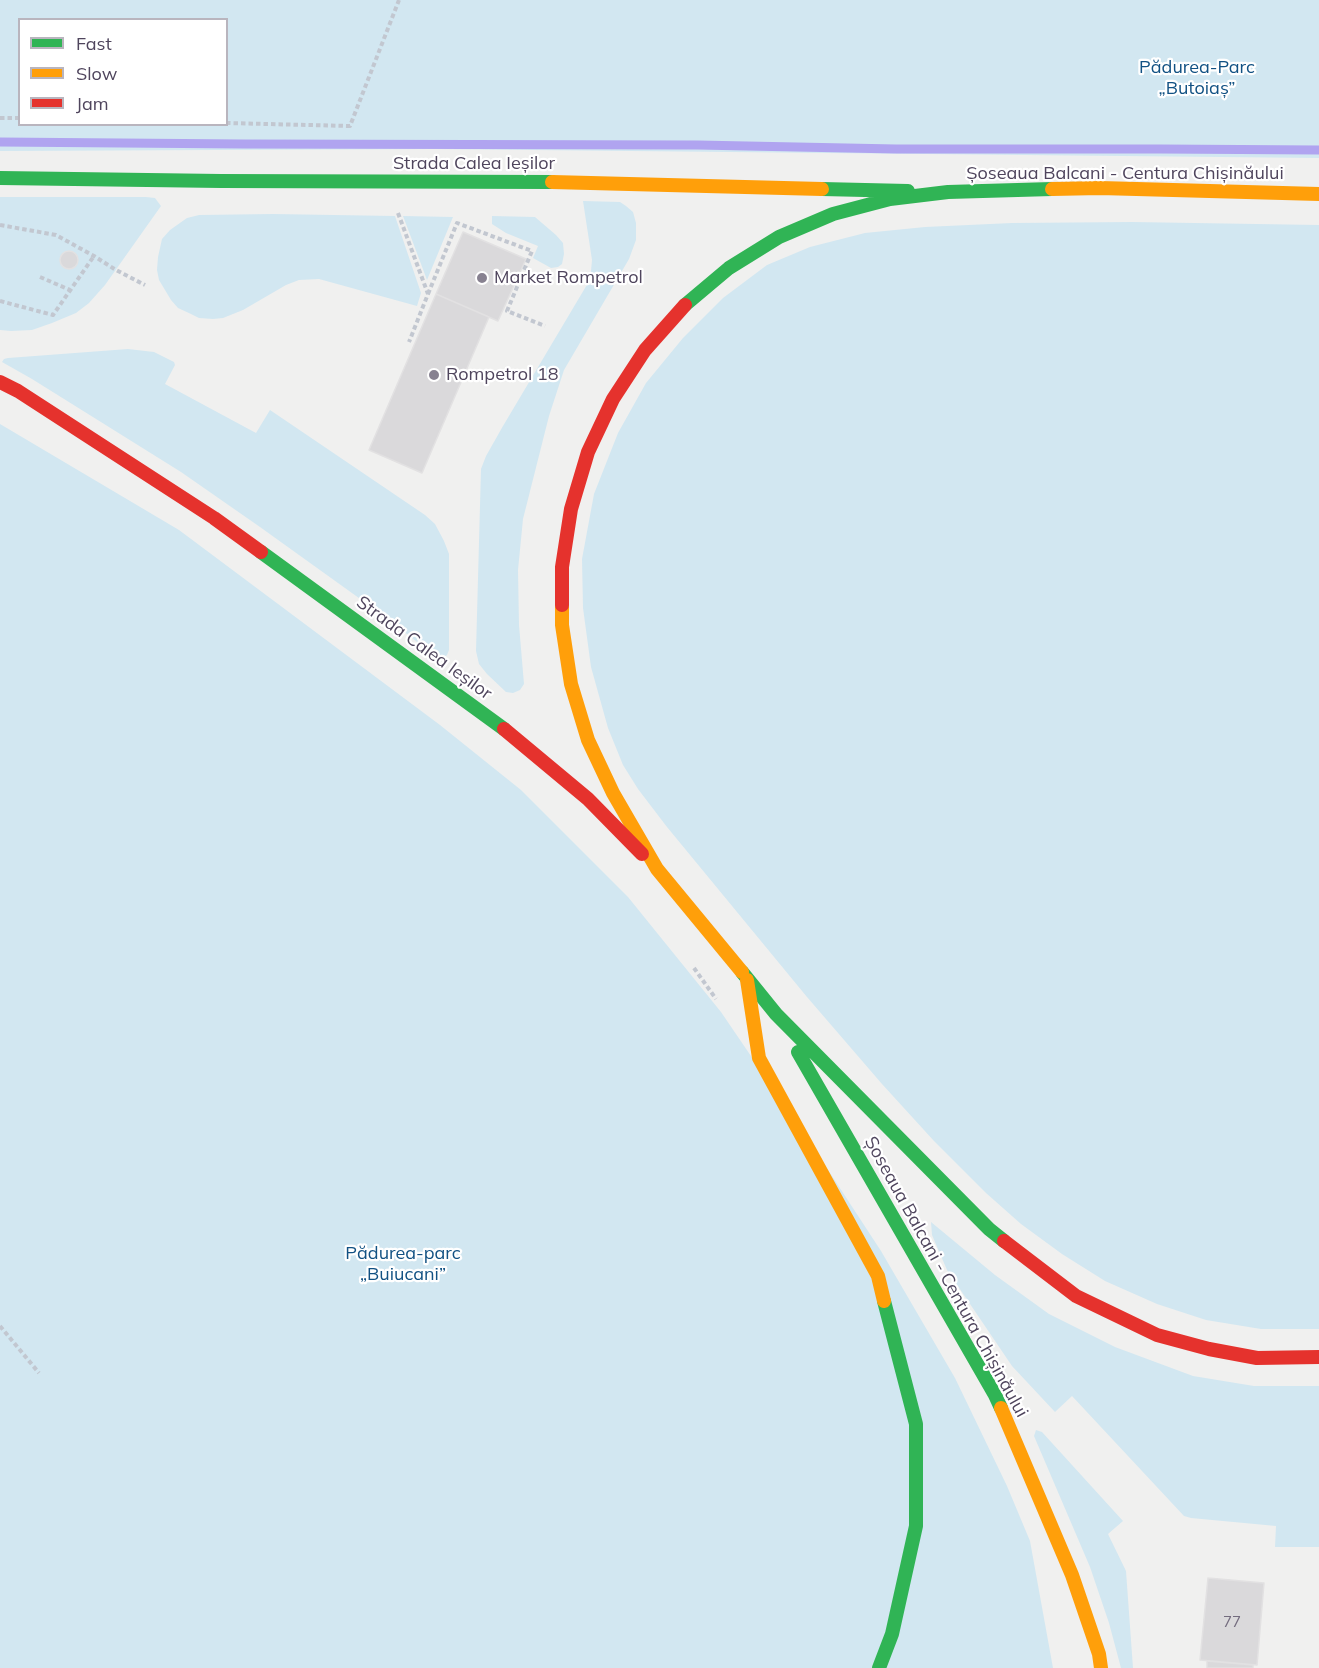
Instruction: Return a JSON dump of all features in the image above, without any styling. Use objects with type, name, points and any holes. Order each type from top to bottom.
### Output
[{"type":"main road","name":"Strada Calea Ieșilor","points":[[0,178],[221,182],[531,181],[948,192]]},
{"type":"main road","name":"Șoseaua Balcani - Centura Chișinăului","points":[[1319,194],[1100,188],[948,192],[890,199],[833,214],[779,237],[729,268],[684,306],[645,350],[613,399],[588,452],[571,508],[562,567],[562,626],[571,684],[588,740],[613,793],[657,869],[776,1014],[989,1229],[1076,1296],[1157,1335],[1209,1349],[1257,1358],[1319,1357]]},
{"type":"main road","name":"Strada Calea Ieșilor","points":[[0,382],[18,391],[214,518],[517,738],[588,799],[657,869]]},
{"type":"main road","points":[[747,980],[759,1058],[878,1276],[916,1424],[916,1526],[892,1634],[879,1668]]},
{"type":"main road","name":"Șoseaua Balcani - Centura Chișinăului","points":[[776,1014],[995,1395],[1072,1575],[1101,1668]]},
{"type":"path","points":[[228,123],[350,126],[399,0]]},
{"type":"path","points":[[0,118],[18,118]]},
{"type":"path","points":[[386,181],[428,294]]},
{"type":"path","points":[[409,342],[457,223],[532,251],[507,311],[544,326]]},
{"type":"path","points":[[0,225],[56,235],[145,285]]},
{"type":"path","points":[[0,301],[53,315],[94,256]]},
{"type":"path","points":[[40,277],[70,290]]},
{"type":"path","points":[[688,961],[721,1006]]},
{"type":"path","points":[[0,1326],[39,1373]]},
{"type":"green space","name":"Pădurea-Parc „Butoiaș”","points":[[0,0],[1319,0],[1319,158],[434,149],[0,151]]},
{"type":"green space","points":[[0,197],[146,197],[155,198],[161,206],[105,285],[89,303],[76,313],[52,323],[32,330],[11,331],[0,330]]},
{"type":"green space","points":[[583,201],[620,202],[626,206],[633,212],[636,223],[636,240],[629,259],[564,370],[549,416],[523,519],[518,570],[519,625],[524,684],[520,690],[513,693],[506,692],[479,664],[476,651],[481,469],[503,426],[588,283],[592,260]]},
{"type":"green space","points":[[199,215],[395,216],[421,293],[417,306],[319,279],[299,280],[286,285],[243,310],[223,318],[199,318],[178,308],[159,280],[157,270],[162,239],[170,230],[187,218]]},
{"type":"green space","points":[[403,216],[453,217],[427,280]]},
{"type":"green space","points":[[492,216],[535,217],[563,243],[562,264],[551,268],[533,258],[538,246],[506,233],[492,224]]},
{"type":"green space","points":[[1012,223],[1319,225],[1319,1329],[1261,1329],[1206,1320],[1157,1304],[1105,1281],[1062,1254],[1021,1224],[986,1193],[934,1141],[807,997],[638,789],[623,765],[608,728],[591,667],[583,608],[582,559],[594,494],[618,433],[646,383],[683,338],[723,298],[767,265],[810,247],[865,233],[925,227]]},
{"type":"green space","points":[[128,349],[154,352],[174,362],[175,365],[165,384],[256,433],[270,410],[435,524],[449,554],[449,650],[447,655],[441,660],[377,611],[181,472],[2,362],[8,358]]},
{"type":"green space","name":"Pădurea-parc „Buiucani”","points":[[0,424],[179,530],[440,725],[521,790],[628,897],[721,1012],[817,1153],[881,1251],[955,1378],[1007,1486],[1030,1541],[1053,1668],[0,1668]]},
{"type":"green space","points":[[931,1222],[995,1275],[1049,1314],[1115,1347],[1193,1376],[1254,1386],[1319,1386],[1319,1547],[1275,1547],[1276,1526],[1184,1516],[1072,1396],[1055,1412],[1012,1366],[947,1270],[932,1235]]},
{"type":"green space","points":[[1036,1430],[1042,1432],[1123,1521],[1108,1534],[1126,1571],[1133,1668],[1121,1668],[1090,1567],[1034,1436]]},
{"type":"building","points":[[463,232],[526,259],[498,321],[436,294]]},
{"type":"building","points":[[69,251],[75,254],[78,260],[75,266],[69,269],[63,266],[60,260],[63,254]]},
{"type":"building","points":[[436,294],[489,317],[422,473],[369,450]]},
{"type":"building","points":[[1208,1578],[1264,1583],[1257,1665],[1200,1660]]},
{"type":"building","points":[[1207,1661],[1253,1665],[1253,1668],[1207,1668]]},
{"type":"waterway","points":[[0,142],[1319,150]]},
{"type":"traffic: fast","points":[[0,178],[552,182]]},
{"type":"traffic: fast","points":[[822,189],[908,191]]},
{"type":"traffic: fast","points":[[685,305],[729,268],[779,237],[833,214],[890,199],[948,192],[1052,189]]},
{"type":"traffic: fast","points":[[261,552],[504,729]]},
{"type":"traffic: fast","points":[[742,972],[776,1014],[989,1229],[1004,1241]]},
{"type":"traffic: fast","points":[[798,1052],[1001,1408]]},
{"type":"traffic: fast","points":[[879,1668],[892,1634],[916,1526],[916,1424],[884,1301]]},
{"type":"traffic: slow","points":[[552,182],[822,189]]},
{"type":"traffic: slow","points":[[1052,189],[1100,188],[1319,194]]},
{"type":"traffic: slow","points":[[562,605],[562,625],[571,684],[588,740],[613,793],[657,869],[742,972]]},
{"type":"traffic: slow","points":[[747,980],[759,1058],[878,1276],[884,1301]]},
{"type":"traffic: slow","points":[[1001,1408],[1072,1575],[1099,1654],[1101,1668]]},
{"type":"traffic: jam","points":[[562,605],[562,567],[571,509],[588,452],[613,399],[645,350],[685,305]]},
{"type":"traffic: jam","points":[[0,382],[18,391],[214,518],[261,552]]},
{"type":"traffic: jam","points":[[504,729],[588,799],[642,854]]},
{"type":"traffic: jam","points":[[1004,1241],[1076,1296],[1157,1335],[1209,1349],[1257,1358],[1319,1357]]},
{"type":"place","name":"Market Rompetrol","points":[[482,278]]},
{"type":"place","name":"Rompetrol 18","points":[[434,375]]}]
